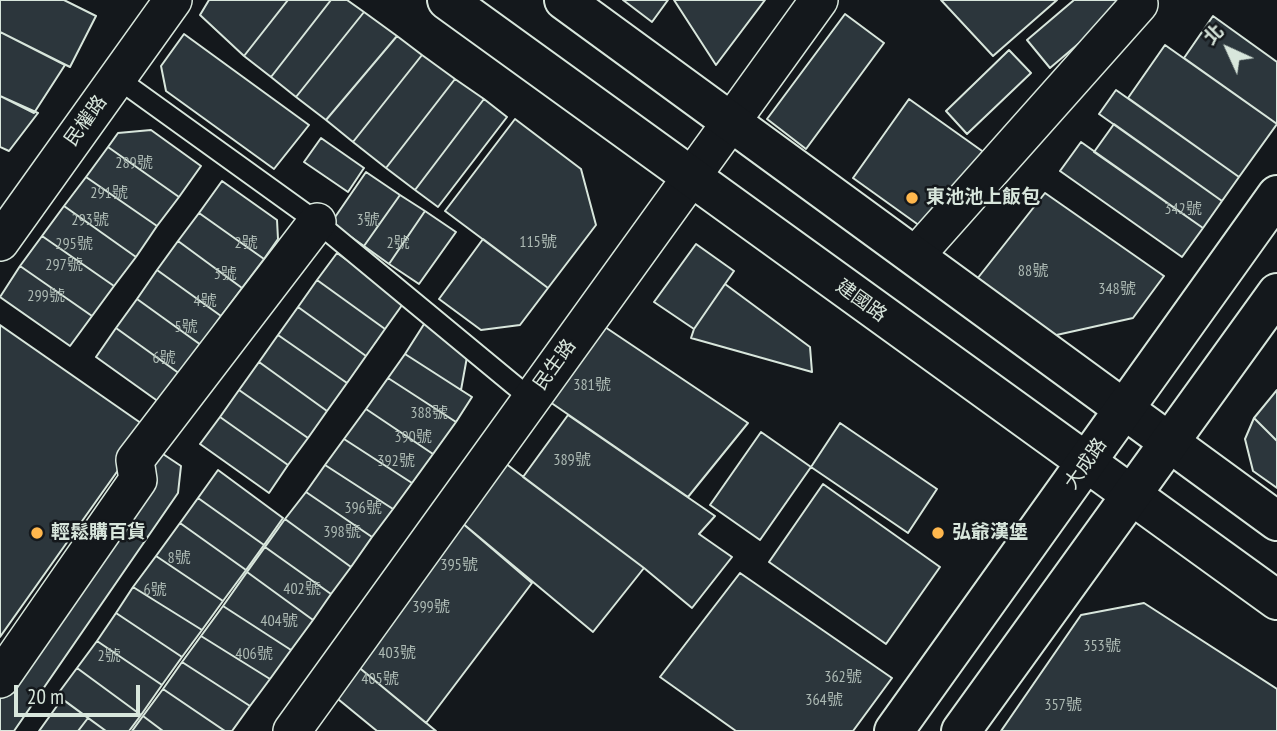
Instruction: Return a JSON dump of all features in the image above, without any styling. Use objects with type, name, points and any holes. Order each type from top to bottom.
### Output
[{"type":"street","name":"民權路","points":[[0,242],[173,0]]},
{"type":"street","name":"建國路","points":[[447,0],[1277,600]]},
{"type":"street","points":[[564,0],[1277,521]]},
{"type":"street","name":"民生路","points":[[292,731],[819,0]]},
{"type":"street","points":[[915,256],[1139,4]]},
{"type":"street","name":"大成路","points":[[894,731],[1277,195]]},
{"type":"street","points":[[0,680],[138,480],[135,460],[317,222]]},
{"type":"street","points":[[961,731],[1277,293]]},
{"type":"lane","points":[[117,78],[317,222],[531,399]]},
{"type":"building","points":[[0,0],[64,0],[96,16],[70,67],[0,32]]},
{"type":"building","points":[[209,0],[288,0],[244,56],[200,15]]},
{"type":"building","points":[[288,0],[331,0],[271,77],[244,56]]},
{"type":"building","points":[[331,0],[347,0],[364,12],[296,97],[271,77]]},
{"type":"building","points":[[623,0],[668,0],[652,22]]},
{"type":"building","points":[[674,0],[765,0],[716,65]]},
{"type":"building","points":[[941,0],[1057,0],[993,56]]},
{"type":"building","points":[[1074,0],[1121,0],[1125,4],[1050,68],[1027,40]]},
{"type":"building","points":[[364,12],[397,36],[326,120],[296,97]]},
{"type":"building","points":[[845,14],[884,43],[806,149],[767,119]]},
{"type":"building","points":[[1213,16],[1277,62],[1277,124],[1184,58]]},
{"type":"building","points":[[0,32],[65,65],[34,113],[0,96]]},
{"type":"building","points":[[184,34],[309,125],[274,169],[166,91],[161,66]]},
{"type":"building","points":[[397,36],[422,55],[353,142],[326,120]]},
{"type":"building","points":[[1165,45],[1277,124],[1239,177],[1128,98]]},
{"type":"building","points":[[1009,50],[1031,73],[967,134],[946,111]]},
{"type":"building","points":[[422,55],[455,79],[386,168],[353,142]]},
{"type":"building","points":[[455,79],[484,99],[415,190],[386,168]]},
{"type":"building","points":[[1116,90],[1239,177],[1222,201],[1099,114]]},
{"type":"building","points":[[0,96],[38,113],[9,151],[0,147]]},
{"type":"building","points":[[484,99],[507,117],[438,207],[415,190]]},
{"type":"building","points":[[909,99],[992,158],[934,236],[853,178]]},
{"type":"building","points":[[515,119],[581,169],[596,225],[548,288],[445,211]]},
{"type":"building","points":[[1114,124],[1222,201],[1203,228],[1094,152]]},
{"type":"building","points":[[151,130],[201,166],[179,197],[108,147],[118,133]]},
{"type":"building","points":[[321,138],[364,168],[348,192],[304,162]]},
{"type":"building","points":[[1081,142],[1203,228],[1182,257],[1060,171]]},
{"type":"building","points":[[108,147],[179,197],[157,226],[86,177]]},
{"type":"building","points":[[366,172],[400,195],[364,246],[331,223]]},
{"type":"building","points":[[86,177],[157,226],[136,257],[64,206]]},
{"type":"building","points":[[222,181],[277,220],[278,239],[264,259],[199,213]]},
{"type":"building","points":[[1045,193],[1164,276],[1133,318],[1052,336],[977,279]]},
{"type":"building","points":[[400,195],[425,211],[389,264],[364,246]]},
{"type":"building","points":[[64,206],[136,257],[114,286],[42,236]]},
{"type":"building","points":[[425,211],[456,232],[419,284],[389,264]]},
{"type":"building","points":[[199,213],[264,259],[242,288],[178,241]]},
{"type":"building","points":[[42,236],[114,286],[92,316],[20,266]]},
{"type":"building","points":[[483,239],[548,288],[520,325],[481,330],[439,299]]},
{"type":"building","points":[[178,241],[242,288],[221,316],[157,270]]},
{"type":"building","points":[[696,244],[734,271],[694,329],[654,302]]},
{"type":"building","points":[[337,253],[405,301],[385,329],[317,280]]},
{"type":"building","points":[[20,266],[92,316],[70,346],[0,297]]},
{"type":"building","points":[[157,270],[221,316],[201,345],[137,299]]},
{"type":"building","points":[[317,280],[385,329],[366,356],[298,307]]},
{"type":"building","points":[[725,284],[810,347],[812,372],[691,338],[694,329]]},
{"type":"building","points":[[137,299],[201,345],[180,374],[116,328]]},
{"type":"building","points":[[298,307],[366,356],[347,383],[278,335]]},
{"type":"building","points":[[426,321],[467,357],[461,390],[405,354]]},
{"type":"building","name":"輕鬆購百貨","points":[[0,325],[148,428],[0,637]]},
{"type":"building","points":[[605,327],[748,423],[688,497],[550,402]]},
{"type":"building","points":[[116,328],[180,374],[159,402],[96,357]]},
{"type":"building","points":[[278,335],[347,383],[327,411],[259,362]]},
{"type":"building","points":[[405,354],[472,397],[456,422],[388,378]]},
{"type":"building","points":[[259,362],[327,411],[308,438],[239,390]]},
{"type":"building","points":[[388,378],[456,422],[433,454],[366,409]]},
{"type":"building","points":[[239,390],[308,438],[288,465],[220,417]]},
{"type":"building","points":[[1277,390],[1277,441],[1254,418]]},
{"type":"building","points":[[366,409],[433,454],[412,483],[344,439]]},
{"type":"building","points":[[568,415],[715,516],[699,534],[732,557],[692,608],[644,568],[523,477]]},
{"type":"building","points":[[220,417],[288,465],[269,493],[200,444]]},
{"type":"building","points":[[1254,418],[1277,441],[1277,488],[1253,471],[1245,439]]},
{"type":"building","points":[[840,423],[937,489],[908,533],[811,467]]},
{"type":"building","points":[[761,432],[811,467],[760,540],[710,505]]},
{"type":"building","points":[[344,439],[412,483],[393,509],[325,465]]},
{"type":"building","points":[[151,446],[181,466],[178,493],[14,731],[0,731],[0,685]]},
{"type":"building","points":[[505,463],[644,568],[593,632],[461,522]]},
{"type":"building","points":[[325,465],[393,509],[372,537],[306,492]]},
{"type":"building","points":[[218,470],[283,518],[264,545],[198,498]]},
{"type":"building","points":[[823,484],[940,567],[886,644],[769,562]]},
{"type":"building","points":[[306,492],[372,537],[351,567],[285,519]]},
{"type":"building","points":[[198,498],[264,545],[246,570],[180,523]]},
{"type":"building","points":[[285,519],[351,567],[331,594],[265,547]]},
{"type":"building","points":[[461,522],[532,583],[426,723],[356,665]]},
{"type":"building","points":[[180,523],[246,570],[223,601],[156,556]]},
{"type":"building","points":[[265,547],[331,594],[313,620],[247,572]]},
{"type":"building","points":[[156,556],[223,601],[202,630],[133,587]]},
{"type":"building","points":[[247,572],[313,620],[291,650],[223,606]]},
{"type":"building","points":[[740,573],[892,678],[853,731],[736,731],[660,677]]},
{"type":"building","points":[[133,587],[202,630],[182,657],[116,613]]},
{"type":"building","points":[[1144,603],[1277,689],[1277,731],[1001,731],[1081,615]]},
{"type":"building","points":[[223,606],[291,650],[270,679],[201,636]]},
{"type":"building","points":[[116,613],[182,657],[162,685],[97,641]]},
{"type":"building","points":[[201,636],[270,679],[250,706],[182,662]]},
{"type":"building","points":[[97,641],[162,685],[141,715],[77,668]]},
{"type":"building","points":[[182,662],[250,706],[232,731],[225,731],[163,689]]},
{"type":"building","points":[[356,665],[436,731],[377,731],[333,695]]},
{"type":"building","points":[[77,668],[141,715],[129,731],[106,731],[57,695]]},
{"type":"building","points":[[163,689],[225,731],[163,731],[143,716]]},
{"type":"building","points":[[62,699],[88,718],[78,731],[39,731]]},
{"type":"building","points":[[143,716],[163,731],[132,731]]},
{"type":"building","points":[[88,718],[106,731],[78,731]]},
{"type":"place","name":"東池池上飯包","points":[[912,198]]},
{"type":"place","name":"輕鬆購百貨","points":[[37,533]]},
{"type":"place","name":"弘爺漢堡","points":[[938,533]]}]
